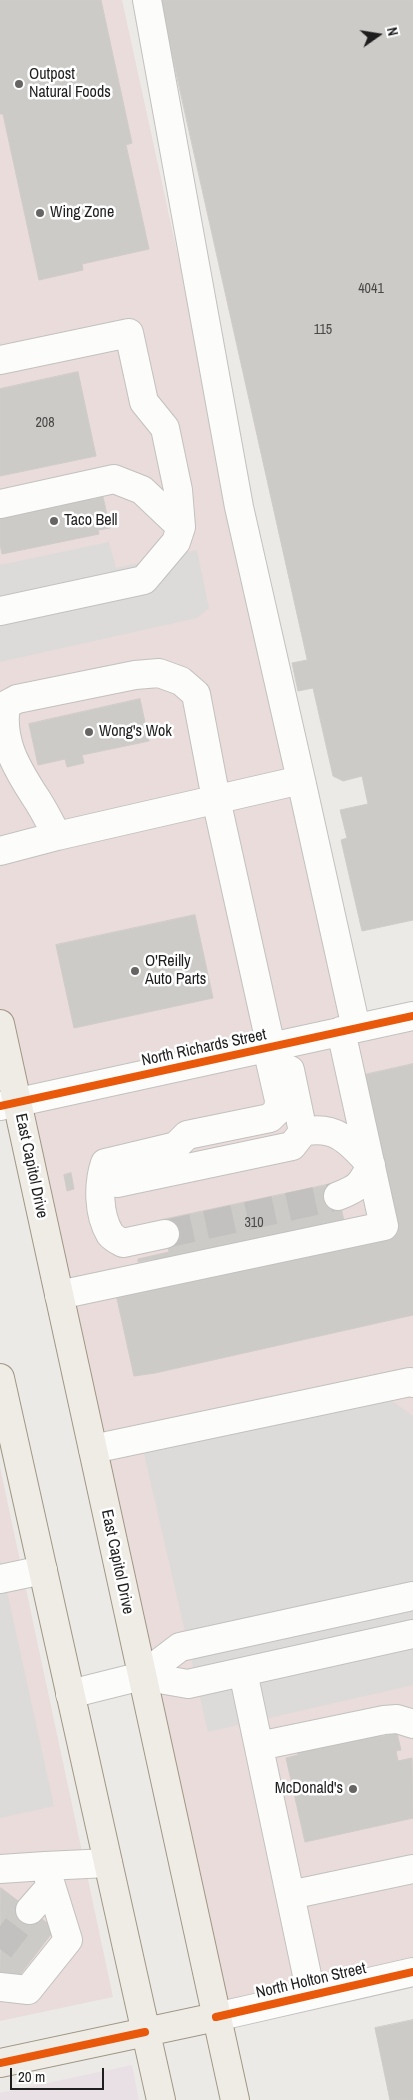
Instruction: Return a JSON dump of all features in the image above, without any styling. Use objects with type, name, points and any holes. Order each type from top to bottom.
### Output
[{"type":"main road","name":"East Capitol Drive","points":[[0,1024],[9,1104],[59,1295],[235,2100]]},
{"type":"main road","points":[[0,1378],[161,2100]]},
{"type":"main road","name":"North Holton Street","points":[[0,2063],[216,2017]]},
{"type":"street","points":[[59,1295],[384,1226],[371,1165],[348,1030],[301,780],[239,507],[147,0]]},
{"type":"street","points":[[0,360],[129,332],[144,402],[165,428],[178,490],[181,527],[176,542],[144,580],[0,611]]},
{"type":"street","points":[[0,504],[114,479],[142,490],[181,527]]},
{"type":"street","points":[[57,836],[34,794],[9,757],[3,734],[2,716],[6,705],[18,699],[135,675],[159,673],[180,681],[196,694],[216,799],[274,1046],[303,1132]]},
{"type":"street","points":[[0,851],[57,836],[301,780]]},
{"type":"street","name":"North Richards Street","points":[[9,1104],[413,1016]]},
{"type":"street","points":[[165,1234],[123,1243],[111,1235],[105,1222],[99,1185],[111,1173],[176,1146],[187,1135],[270,1118],[278,1110],[274,1046]]},
{"type":"street","points":[[111,1173],[292,1146],[303,1132],[314,1129],[336,1133],[352,1143],[371,1165]]},
{"type":"street","points":[[338,1196],[355,1190],[361,1185],[371,1165]]},
{"type":"street","points":[[93,1449],[410,1382],[413,1383]]},
{"type":"street","points":[[0,1579],[43,1570]]},
{"type":"street","points":[[70,1694],[142,1676],[180,1647],[413,1596]]},
{"type":"street","points":[[142,1676],[188,1684],[413,1634]]},
{"type":"street","points":[[243,1672],[311,1994]]},
{"type":"street","points":[[259,1746],[384,1720],[397,1719],[413,1724]]},
{"type":"street","points":[[0,1869],[48,1876],[108,1863]]},
{"type":"street","points":[[290,1894],[413,1869]]},
{"type":"street","points":[[30,1910],[48,1876]]},
{"type":"street","points":[[0,1987],[28,1990],[68,1940],[48,1876]]},
{"type":"street","name":"North Holton Street","points":[[216,2017],[413,1972]]},
{"type":"shaded area","points":[[0,0],[122,0],[183,279],[274,624],[367,1026],[413,1016],[413,1972],[216,2017],[0,1066]]},
{"type":"shaded area","points":[[109,542],[116,568],[197,550],[209,608],[197,618],[0,662],[0,565]]},
{"type":"shaded area","points":[[384,1395],[413,1416],[413,1685],[208,1732],[142,1445]]},
{"type":"shaded area","points":[[0,1467],[113,1997],[0,2021]]},
{"type":"shaded area","points":[[0,1559],[54,1806],[0,1818]]},
{"type":"shaded area","points":[[132,2065],[139,2100],[0,2100],[0,2093]]},
{"type":"building","points":[[0,0],[101,0],[132,143],[126,145],[149,249],[82,264],[83,270],[39,280],[3,114],[0,114]]},
{"type":"building","points":[[160,0],[413,0],[413,920],[362,931],[341,840],[347,838],[340,810],[368,804],[362,776],[343,781],[333,776],[313,688],[298,691],[292,663],[307,660]]},
{"type":"building","points":[[78,372],[96,456],[0,476],[0,389]]},
{"type":"building","name":"Taco Bell","points":[[90,495],[91,500],[103,497],[110,528],[98,530],[99,534],[2,554],[0,514]]},
{"type":"building","name":"Wong's Wok","points":[[140,699],[149,741],[82,755],[84,763],[67,767],[65,759],[38,765],[29,724]]},
{"type":"building","name":"O'Reilly Auto Parts","points":[[195,915],[213,998],[74,1028],[56,945]]},
{"type":"building","points":[[413,1064],[413,1315],[155,1373],[134,1376],[116,1294],[398,1233],[364,1075]]},
{"type":"building","points":[[71,1173],[74,1189],[67,1191],[64,1175]]},
{"type":"building","points":[[336,1183],[345,1226],[156,1267],[154,1259],[138,1262],[138,1259],[169,1252],[162,1220]]},
{"type":"building","name":"McDonald's","points":[[378,1728],[380,1737],[397,1733],[401,1750],[396,1751],[398,1761],[412,1758],[413,1818],[305,1842],[286,1758],[298,1755],[296,1747]]},
{"type":"building","points":[[1,1888],[55,1929],[13,1984],[0,1974]]},
{"type":"building","points":[[413,2020],[413,2100],[390,2100],[375,2028]]},
{"type":"tunnel","points":[[165,1234],[338,1196]]},
{"type":"tunnel","points":[[0,1949],[30,1910]]},
{"type":"cycle path","points":[[0,1106],[413,1016]]},
{"type":"cycle path","points":[[216,2017],[413,1972]]},
{"type":"cycle path","points":[[0,2063],[145,2032]]},
{"type":"place","name":"Outpost Natural Foods","points":[[19,84]]},
{"type":"place","name":"Wing Zone","points":[[40,213]]},
{"type":"place","name":"Taco Bell","points":[[54,521]]},
{"type":"place","name":"Wong's Wok","points":[[89,732]]},
{"type":"place","name":"O'Reilly Auto Parts","points":[[135,971]]},
{"type":"place","name":"McDonald's","points":[[353,1789]]}]
